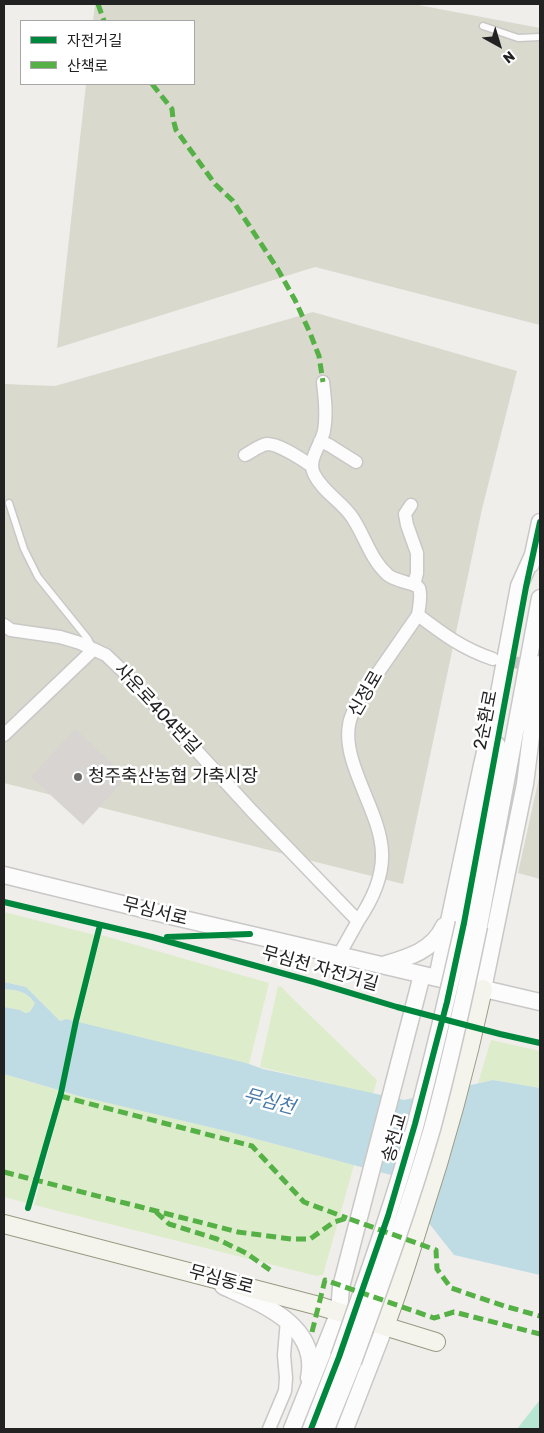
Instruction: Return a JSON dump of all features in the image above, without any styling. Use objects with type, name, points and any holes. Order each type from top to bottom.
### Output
[{"type":"main road","points":[[384,1326],[396,1297],[440,1160],[471,1046],[483,989]]},
{"type":"main road","name":"무심동로","points":[[4,1224],[338,1312],[436,1342]]},
{"type":"street","points":[[323,382],[326,412],[324,432],[312,466],[318,481],[353,518],[379,566],[389,576],[417,586],[420,598],[418,614],[444,635],[464,647],[493,659]]},
{"type":"street","points":[[320,442],[356,462]]},
{"type":"street","points":[[245,455],[268,444],[294,455],[312,466]]},
{"type":"street","points":[[411,505],[406,514],[407,525],[417,553],[417,573],[414,585]]},
{"type":"street","name":"2순환로","points":[[465,921],[540,522]]},
{"type":"street","name":"2순환로","points":[[465,921],[540,598]]},
{"type":"street","name":"신정로","points":[[358,921],[375,887],[381,869],[382,853],[379,832],[351,756],[348,725],[359,700],[418,614]]},
{"type":"street","name":"사운로404번길","points":[[4,625],[11,630],[60,637],[80,643],[106,655],[129,677],[252,811],[358,921]]},
{"type":"street","points":[[4,735],[93,650]]},
{"type":"street","points":[[483,989],[526,784],[540,664]]},
{"type":"street","name":"무심서로","points":[[4,875],[540,1002]]},
{"type":"street","points":[[339,955],[358,921]]},
{"type":"street","points":[[292,1429],[338,1312],[341,1287],[429,976],[446,935],[465,921]]},
{"type":"street","points":[[383,965],[411,957],[423,951],[442,932],[465,921]]},
{"type":"street","name":"송천교","points":[[346,1360],[415,1124],[465,921]]},
{"type":"street","points":[[446,935],[451,945],[455,948],[470,952],[480,949],[493,936]]},
{"type":"street","points":[[196,1274],[268,1307],[287,1320],[302,1340],[308,1352],[311,1368],[301,1408]]},
{"type":"street","points":[[270,1429],[285,1391],[284,1355],[287,1320]]},
{"type":"street","points":[[345,1429],[384,1326]]},
{"type":"street","points":[[311,1429],[346,1360]]},
{"type":"street","points":[[326,1429],[346,1360]]},
{"type":"lane","points":[[482,26],[518,38],[540,37]]},
{"type":"lane","points":[[9,503],[24,549],[38,577],[88,639],[93,650]]},
{"type":"shaded area","points":[[95,4],[413,4],[540,28],[540,325],[315,267],[57,348],[86,85],[195,85],[195,20],[93,20]]},
{"type":"shaded area","points":[[313,312],[517,371],[482,509],[403,884],[4,783],[4,384],[55,386]]},
{"type":"shaded area","points":[[540,773],[540,879],[518,873]]},
{"type":"green space","points":[[4,912],[95,935],[73,1021],[66,1019],[60,1021],[26,987],[4,982]]},
{"type":"green space","points":[[101,935],[269,983],[249,1064],[79,1023]]},
{"type":"green space","points":[[278,986],[282,987],[377,1080],[373,1094],[260,1067]]},
{"type":"green space","points":[[4,989],[18,991],[28,996],[35,1003],[30,1012],[25,1013],[20,1010],[4,1007]]},
{"type":"green space","points":[[491,1040],[540,1051],[540,1088],[493,1080],[478,1083]]},
{"type":"green space","points":[[4,1074],[58,1090],[27,1203],[4,1197]]},
{"type":"green space","points":[[64,1092],[230,1132],[354,1165],[323,1275],[317,1276],[34,1205]]},
{"type":"green space","points":[[539,1401],[540,1429],[517,1429]]},
{"type":"water","name":"무심천","points":[[4,982],[26,987],[60,1021],[66,1019],[246,1063],[263,1069],[404,1100],[493,1080],[540,1088],[540,1275],[454,1255],[391,1175],[230,1132],[79,1096],[4,1074],[4,1007],[20,1010],[25,1013],[30,1012],[35,1003],[21,992],[4,989]]},
{"type":"building","points":[[75,729],[127,777],[83,825],[31,777]]},
{"type":"tunnel","points":[[496,659],[535,666]]},
{"type":"marked path","points":[[98,4],[104,20]]},
{"type":"marked path","points":[[153,85],[172,109],[176,130],[215,184],[233,201],[277,268],[295,300],[310,333],[319,356],[323,382]]},
{"type":"marked path","points":[[60,1096],[252,1146],[304,1202],[347,1218]]},
{"type":"marked path","points":[[4,1172],[238,1232],[291,1239],[310,1239],[334,1222],[347,1218],[436,1250],[437,1269],[451,1288],[540,1316]]},
{"type":"marked path","points":[[156,1212],[169,1224],[217,1239],[246,1253],[270,1270]]},
{"type":"marked path","points":[[312,1332],[325,1280],[434,1318],[454,1312],[540,1334]]},
{"type":"cycle path","points":[[311,1429],[339,1357],[388,1216],[415,1124],[447,1002],[464,923],[526,587],[540,522]]},
{"type":"cycle path","name":"무심천 자전거길","points":[[4,902],[152,937],[397,1007],[540,1043]]},
{"type":"cycle path","points":[[28,1208],[61,1093],[76,1021],[100,925]]},
{"type":"cycle path","points":[[167,937],[250,934]]},
{"type":"place","name":"청주축산농협 가축시장","points":[[78,777]]}]
